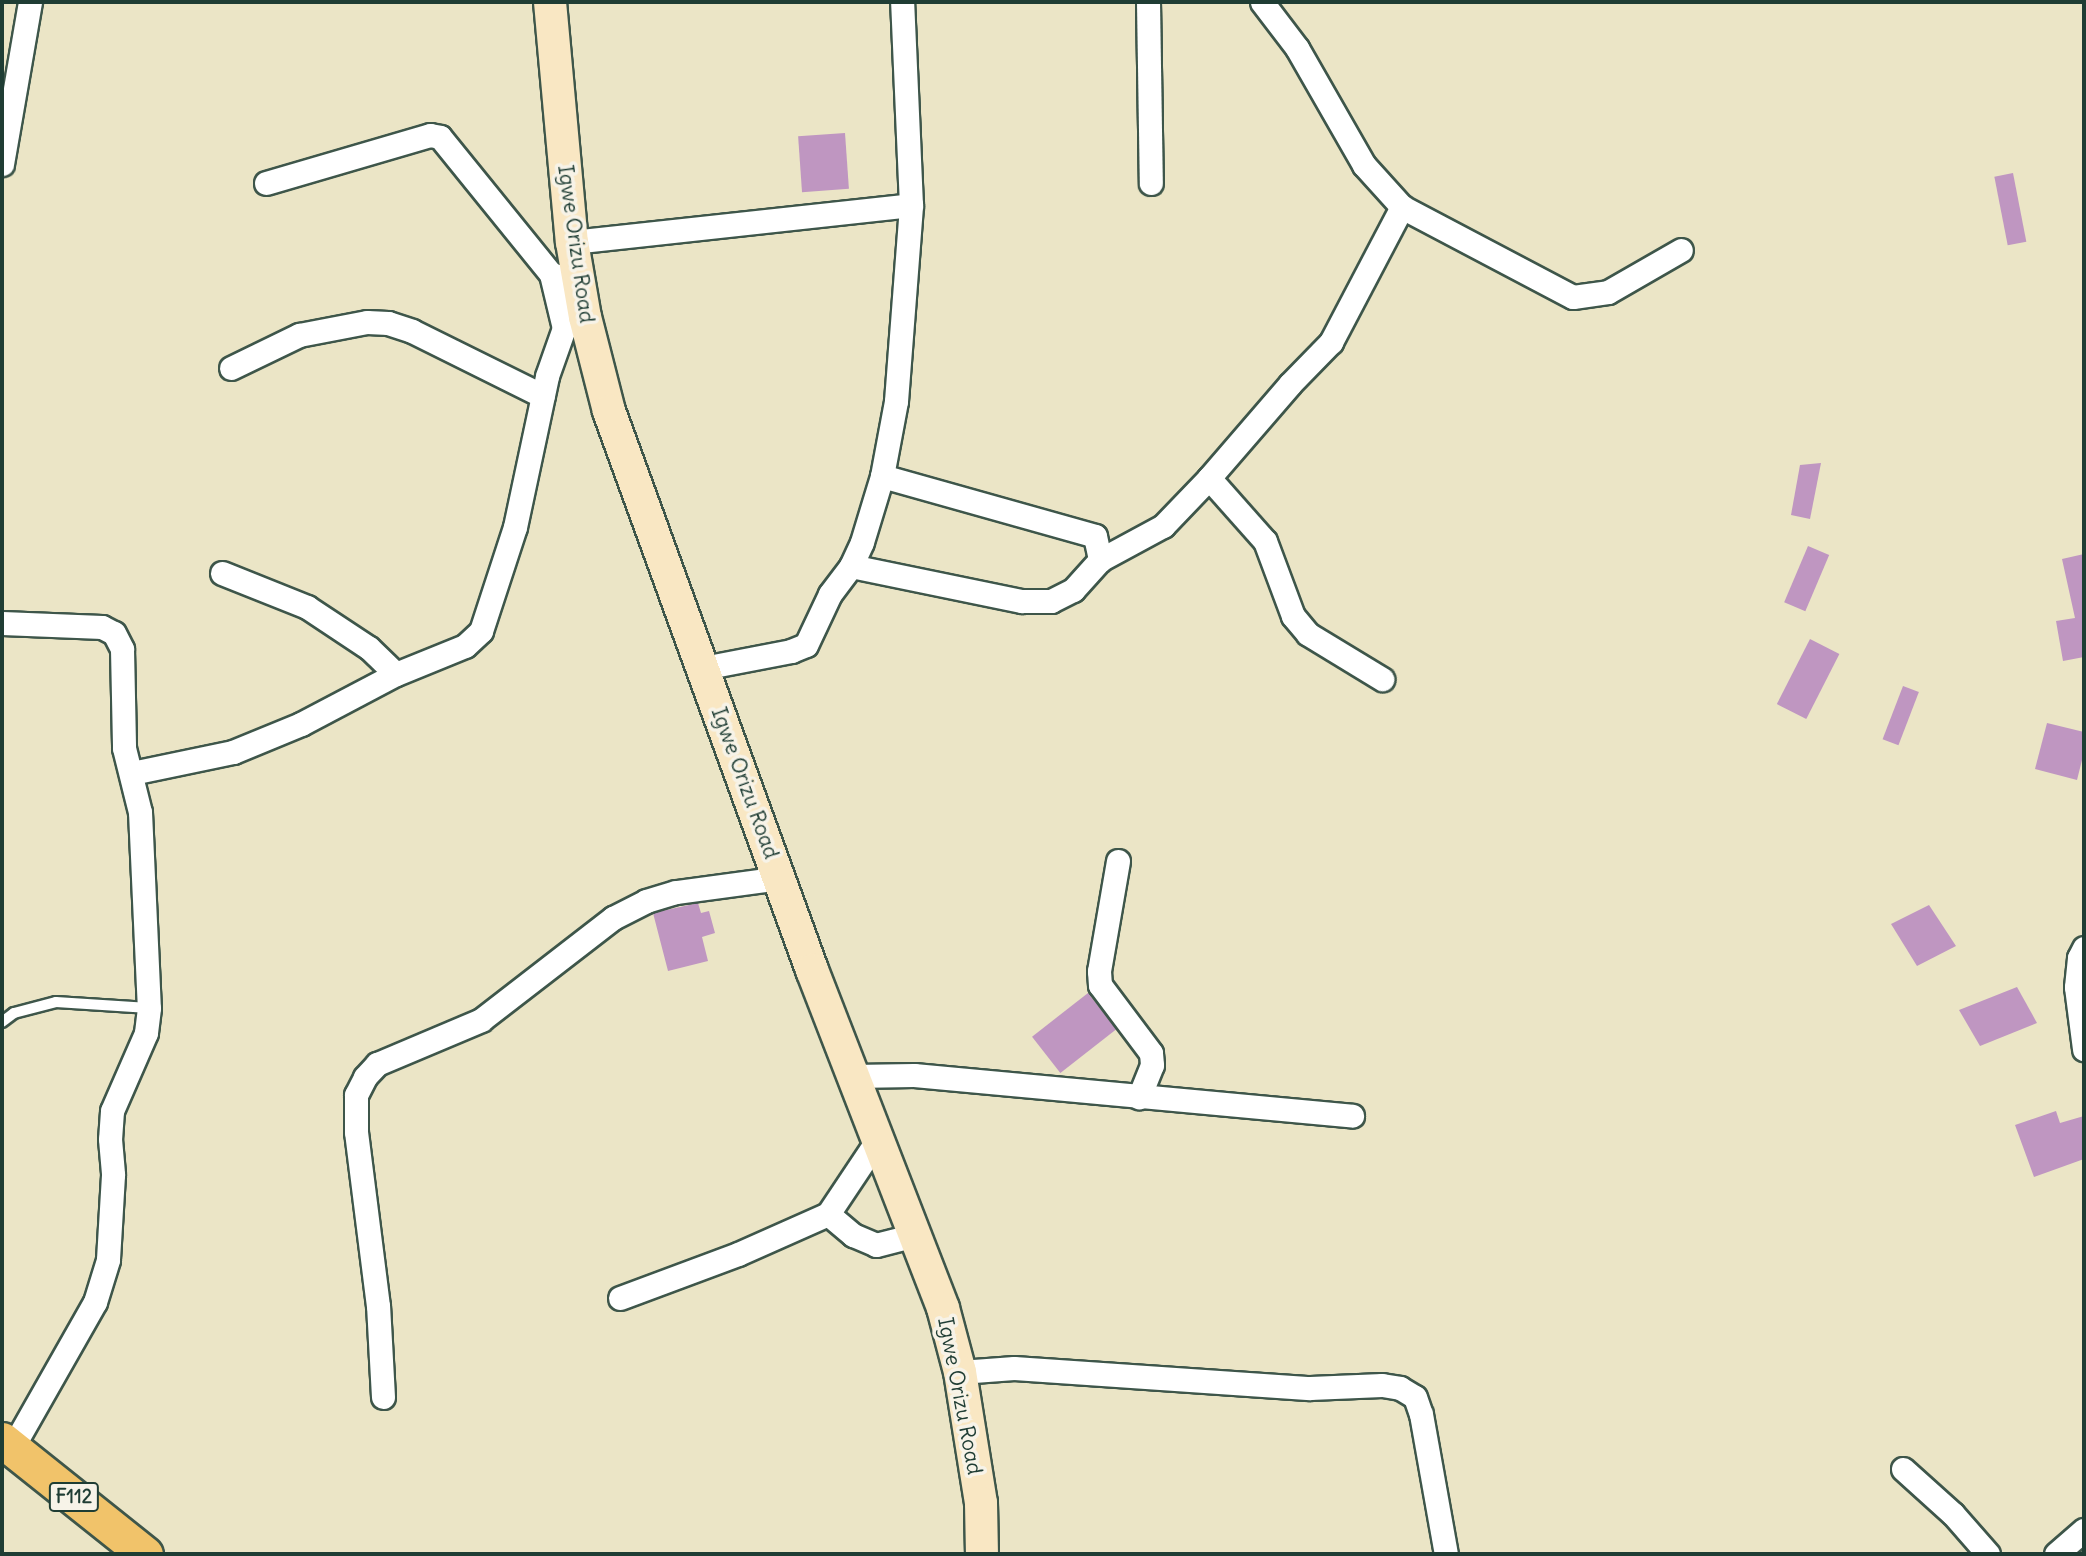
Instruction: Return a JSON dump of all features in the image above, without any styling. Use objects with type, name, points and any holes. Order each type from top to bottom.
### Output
[{"type":"main road","name":"Igwe Orizu Road","points":[[550,2],[572,242],[564,275],[575,323],[779,878],[943,1308],[960,1372],[981,1503],[982,1554]]},
{"type":"main road","name":"F112","points":[[7,1444],[138,1552]]},
{"type":"street","points":[[2,164],[11,56],[30,2]]},
{"type":"street","points":[[703,668],[791,651],[806,645],[830,594],[851,566],[862,542],[882,476],[895,401],[911,205],[902,2]]},
{"type":"street","points":[[1148,2],[1152,184]]},
{"type":"street","points":[[1262,2],[1297,48],[1364,165],[1402,207],[1573,297],[1608,292],[1681,250]]},
{"type":"street","points":[[266,183],[430,135],[439,137],[564,275]]},
{"type":"street","points":[[572,242],[911,205]]},
{"type":"street","points":[[851,566],[985,595],[1051,601],[1073,590],[1100,560],[1163,526],[1209,478],[1281,394],[1332,342],[1402,207]]},
{"type":"street","points":[[231,368],[299,335],[368,322],[387,323],[412,331],[543,396]]},
{"type":"street","points":[[132,774],[233,752],[301,724],[396,674],[465,646],[481,631],[515,527],[543,396],[575,323]]},
{"type":"street","points":[[882,476],[1095,536],[1100,560]]},
{"type":"street","points":[[1209,478],[1265,541],[1293,616],[1308,634],[1382,679]]},
{"type":"street","points":[[222,573],[307,607],[369,648],[396,674]]},
{"type":"street","points":[[2,623],[102,627],[114,633],[122,649],[124,748],[140,812],[149,1007],[146,1033],[112,1111],[110,1139],[113,1175],[108,1260],[96,1302],[7,1444]]},
{"type":"street","points":[[1118,861],[1099,971],[1100,985],[1150,1053],[1152,1065],[1139,1097]]},
{"type":"street","points":[[383,1397],[378,1306],[356,1132],[356,1095],[365,1077],[377,1065],[481,1020],[613,918],[646,901],[676,892],[779,878]]},
{"type":"street","points":[[2084,948],[2079,958],[2076,987],[2084,1049]]},
{"type":"street","points":[[853,1076],[914,1075],[1352,1116]]},
{"type":"street","points":[[620,1298],[738,1254],[828,1214],[878,1139]]},
{"type":"street","points":[[828,1214],[853,1235],[876,1245],[915,1235]]},
{"type":"street","points":[[960,1372],[1014,1368],[1310,1388],[1382,1385],[1400,1388],[1415,1397],[1421,1414],[1446,1554]]},
{"type":"street","points":[[1903,1469],[1953,1514],[1987,1554]]},
{"type":"street","points":[[2056,1554],[2084,1530]]},
{"type":"lane","points":[[2,1022],[14,1013],[55,1002],[149,1007]]},
{"type":"building","points":[[845,133],[849,189],[802,192],[798,136]]},
{"type":"building","points":[[2013,173],[2026,242],[2008,245],[1994,177]]},
{"type":"building","points":[[1821,463],[1810,519],[1791,515],[1800,465]]},
{"type":"building","points":[[1808,546],[1829,555],[1805,611],[1784,602]]},
{"type":"building","points":[[2084,554],[2084,657],[2063,661],[2056,621],[2075,618],[2062,559]]},
{"type":"building","points":[[1810,639],[1839,654],[1806,719],[1777,704]]},
{"type":"building","points":[[1903,686],[1919,692],[1898,745],[1883,739]]},
{"type":"building","points":[[2047,723],[2084,732],[2084,752],[2077,780],[2035,769]]},
{"type":"building","points":[[698,903],[701,913],[709,911],[715,933],[702,937],[708,961],[668,971],[653,913]]},
{"type":"building","points":[[1929,905],[1956,946],[1917,966],[1891,924]]},
{"type":"building","points":[[2017,987],[2037,1023],[1980,1046],[1959,1010]]},
{"type":"building","points":[[1088,993],[1116,1029],[1060,1073],[1032,1037]]},
{"type":"building","points":[[2056,1111],[2060,1123],[2084,1116],[2084,1159],[2034,1177],[2015,1125]]}]
